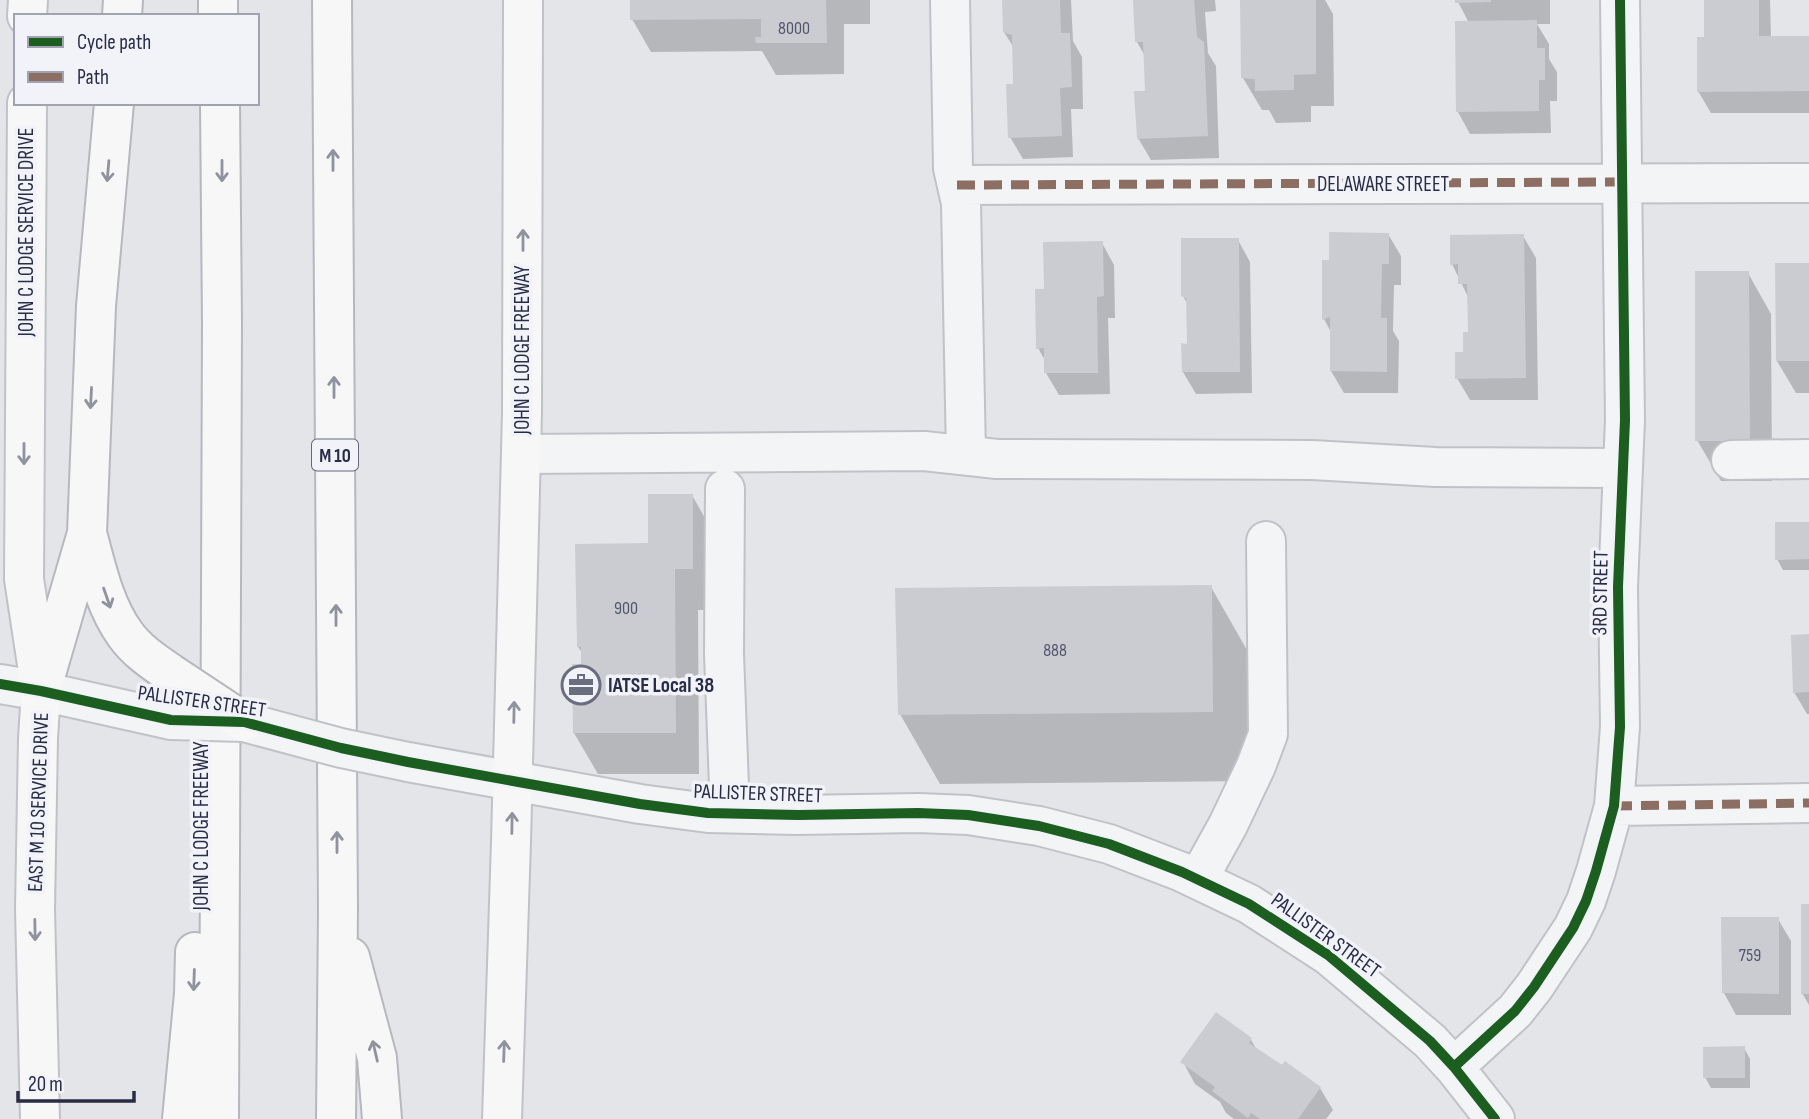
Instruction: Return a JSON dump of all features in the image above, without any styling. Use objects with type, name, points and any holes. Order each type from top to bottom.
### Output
[{"type":"main road","name":"M 10","points":[[332,0],[338,910],[336,1119]]},
{"type":"main road","name":"JOHN C LODGE FREEWAY","points":[[502,1119],[521,454],[523,0]]},
{"type":"main road","name":"JOHN C LODGE SERVICE DRIVE","points":[[25,361],[27,105]]},
{"type":"main road","points":[[41,691],[87,533],[96,306],[114,105]]},
{"type":"main road","name":"JOHN C LODGE FREEWAY","points":[[219,1119],[222,324],[220,105]]},
{"type":"main road","points":[[182,1119],[194,994],[222,324]]},
{"type":"main road","name":"EAST M 10 SERVICE DRIVE","points":[[25,361],[24,579],[41,691],[35,909],[40,1119]]},
{"type":"main road","points":[[87,533],[111,610],[125,635],[145,656],[244,722]]},
{"type":"main road","points":[[338,910],[377,1058],[382,1119]]},
{"type":"street","points":[[950,0],[953,168],[961,203],[966,455]]},
{"type":"street","name":"3RD STREET","points":[[1454,1066],[1515,1011],[1535,987],[1573,928],[1586,901],[1614,806],[1620,727],[1618,587],[1625,420],[1620,0]]},
{"type":"street","name":"DELAWARE STREET","points":[[957,185],[1809,183]]},
{"type":"street","points":[[521,454],[924,451],[997,459],[1312,460],[1435,467],[1622,468]]},
{"type":"street","points":[[1731,460],[1809,459]]},
{"type":"street","points":[[725,489],[724,654],[730,813]]},
{"type":"street","points":[[1198,879],[1228,825],[1268,734],[1266,541]]},
{"type":"street","name":"PALLISTER STREET","points":[[0,684],[171,720],[244,722],[341,748],[408,762],[640,804],[708,813],[968,815],[1039,826],[1109,844],[1198,879],[1249,904],[1328,955],[1430,1041],[1454,1066]]},
{"type":"street","points":[[1614,806],[1809,803]]},
{"type":"street","points":[[1454,1066],[1495,1119]]},
{"type":"building","points":[[630,0],[826,0],[827,43],[756,43],[755,37],[761,37],[761,19],[630,20]]},
{"type":"building","points":[[1002,0],[1060,0],[1061,33],[1070,33],[1072,87],[1060,88],[1062,136],[1008,138],[1006,84],[1013,84],[1012,35],[1003,32]]},
{"type":"building","points":[[1133,0],[1194,0],[1197,37],[1204,42],[1208,136],[1137,139],[1134,91],[1145,91],[1143,42],[1135,42]]},
{"type":"building","points":[[1240,0],[1316,0],[1316,74],[1294,75],[1294,90],[1255,91],[1255,79],[1241,78]]},
{"type":"building","points":[[1455,0],[1491,0],[1491,2],[1455,3]]},
{"type":"building","points":[[1704,0],[1759,0],[1759,36],[1809,36],[1809,91],[1697,92],[1697,37],[1704,37]]},
{"type":"building","points":[[1537,20],[1537,48],[1545,48],[1545,80],[1539,80],[1539,111],[1456,112],[1455,21]]},
{"type":"building","points":[[1329,232],[1389,233],[1389,264],[1382,264],[1381,318],[1387,318],[1387,372],[1330,371],[1330,317],[1322,320],[1322,260],[1329,260]]},
{"type":"building","points":[[1524,234],[1526,378],[1455,379],[1455,352],[1463,352],[1463,332],[1468,332],[1467,284],[1458,284],[1458,264],[1450,265],[1450,235]]},
{"type":"building","points":[[1181,238],[1239,238],[1240,372],[1182,372],[1181,343],[1187,344],[1186,298],[1181,296]]},
{"type":"building","points":[[1103,241],[1104,296],[1097,297],[1098,373],[1044,373],[1044,348],[1036,349],[1035,289],[1044,289],[1043,242]]},
{"type":"building","points":[[1775,263],[1809,263],[1809,361],[1776,361]]},
{"type":"building","points":[[1695,271],[1749,271],[1750,441],[1695,441]]},
{"type":"building","points":[[648,494],[693,494],[693,569],[675,569],[676,733],[573,733],[572,664],[581,664],[581,647],[577,647],[575,544],[648,543]]},
{"type":"building","points":[[1775,522],[1809,522],[1809,559],[1775,560]]},
{"type":"building","points":[[1212,585],[1213,712],[898,715],[895,588]]},
{"type":"building","points":[[1809,634],[1809,692],[1793,693],[1791,635]]},
{"type":"building","points":[[1801,904],[1809,904],[1809,994],[1801,994]]},
{"type":"building","points":[[1721,917],[1779,917],[1779,994],[1722,993]]},
{"type":"building","points":[[1216,1012],[1252,1038],[1249,1043],[1282,1065],[1285,1061],[1321,1087],[1298,1119],[1260,1119],[1251,1113],[1248,1118],[1212,1091],[1215,1087],[1180,1062]]},
{"type":"building","points":[[1745,1046],[1745,1078],[1703,1078],[1703,1047]]},
{"type":"marked path","points":[[957,185],[1622,182]]},
{"type":"marked path","points":[[1614,806],[1809,803]]},
{"type":"cycle path","points":[[1454,1067],[1515,1011],[1573,928],[1586,901],[1614,806],[1620,727],[1618,587],[1625,420],[1620,0]]},
{"type":"cycle path","points":[[0,684],[171,720],[244,722],[341,748],[408,762],[640,804],[708,813],[968,815],[1039,826],[1109,844],[1182,872],[1249,904],[1328,955],[1430,1041],[1495,1119]]},
{"type":"place","name":"IATSE Local 38","points":[[581,685]]}]
